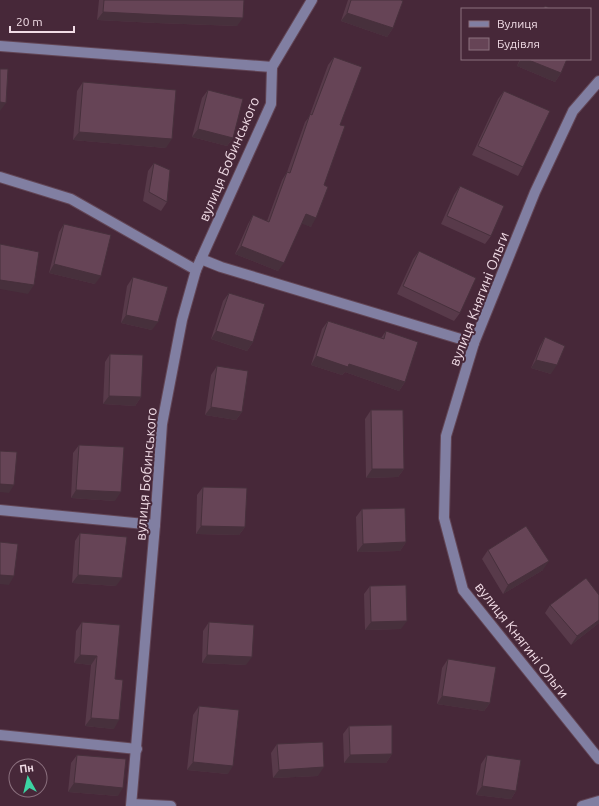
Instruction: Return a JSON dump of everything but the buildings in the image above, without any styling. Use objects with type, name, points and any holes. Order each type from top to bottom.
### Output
[{"type":"street","points":[[0,46],[272,67],[312,0]]},
{"type":"street","name":"вулиця Бобинського","points":[[131,805],[137,748],[162,424],[182,320],[196,270],[271,104],[272,67]]},
{"type":"street","name":"вулиця Княгині Ольги","points":[[599,81],[572,111],[535,192],[474,343],[446,436],[444,518],[463,590],[599,758]]},
{"type":"street","points":[[0,178],[71,199],[196,270]]},
{"type":"street","points":[[201,259],[221,267],[474,343]]},
{"type":"street","points":[[0,510],[155,526]]},
{"type":"street","points":[[0,735],[137,748]]},
{"type":"street","points":[[582,806],[599,801]]},
{"type":"street","points":[[131,805],[172,806]]}]
